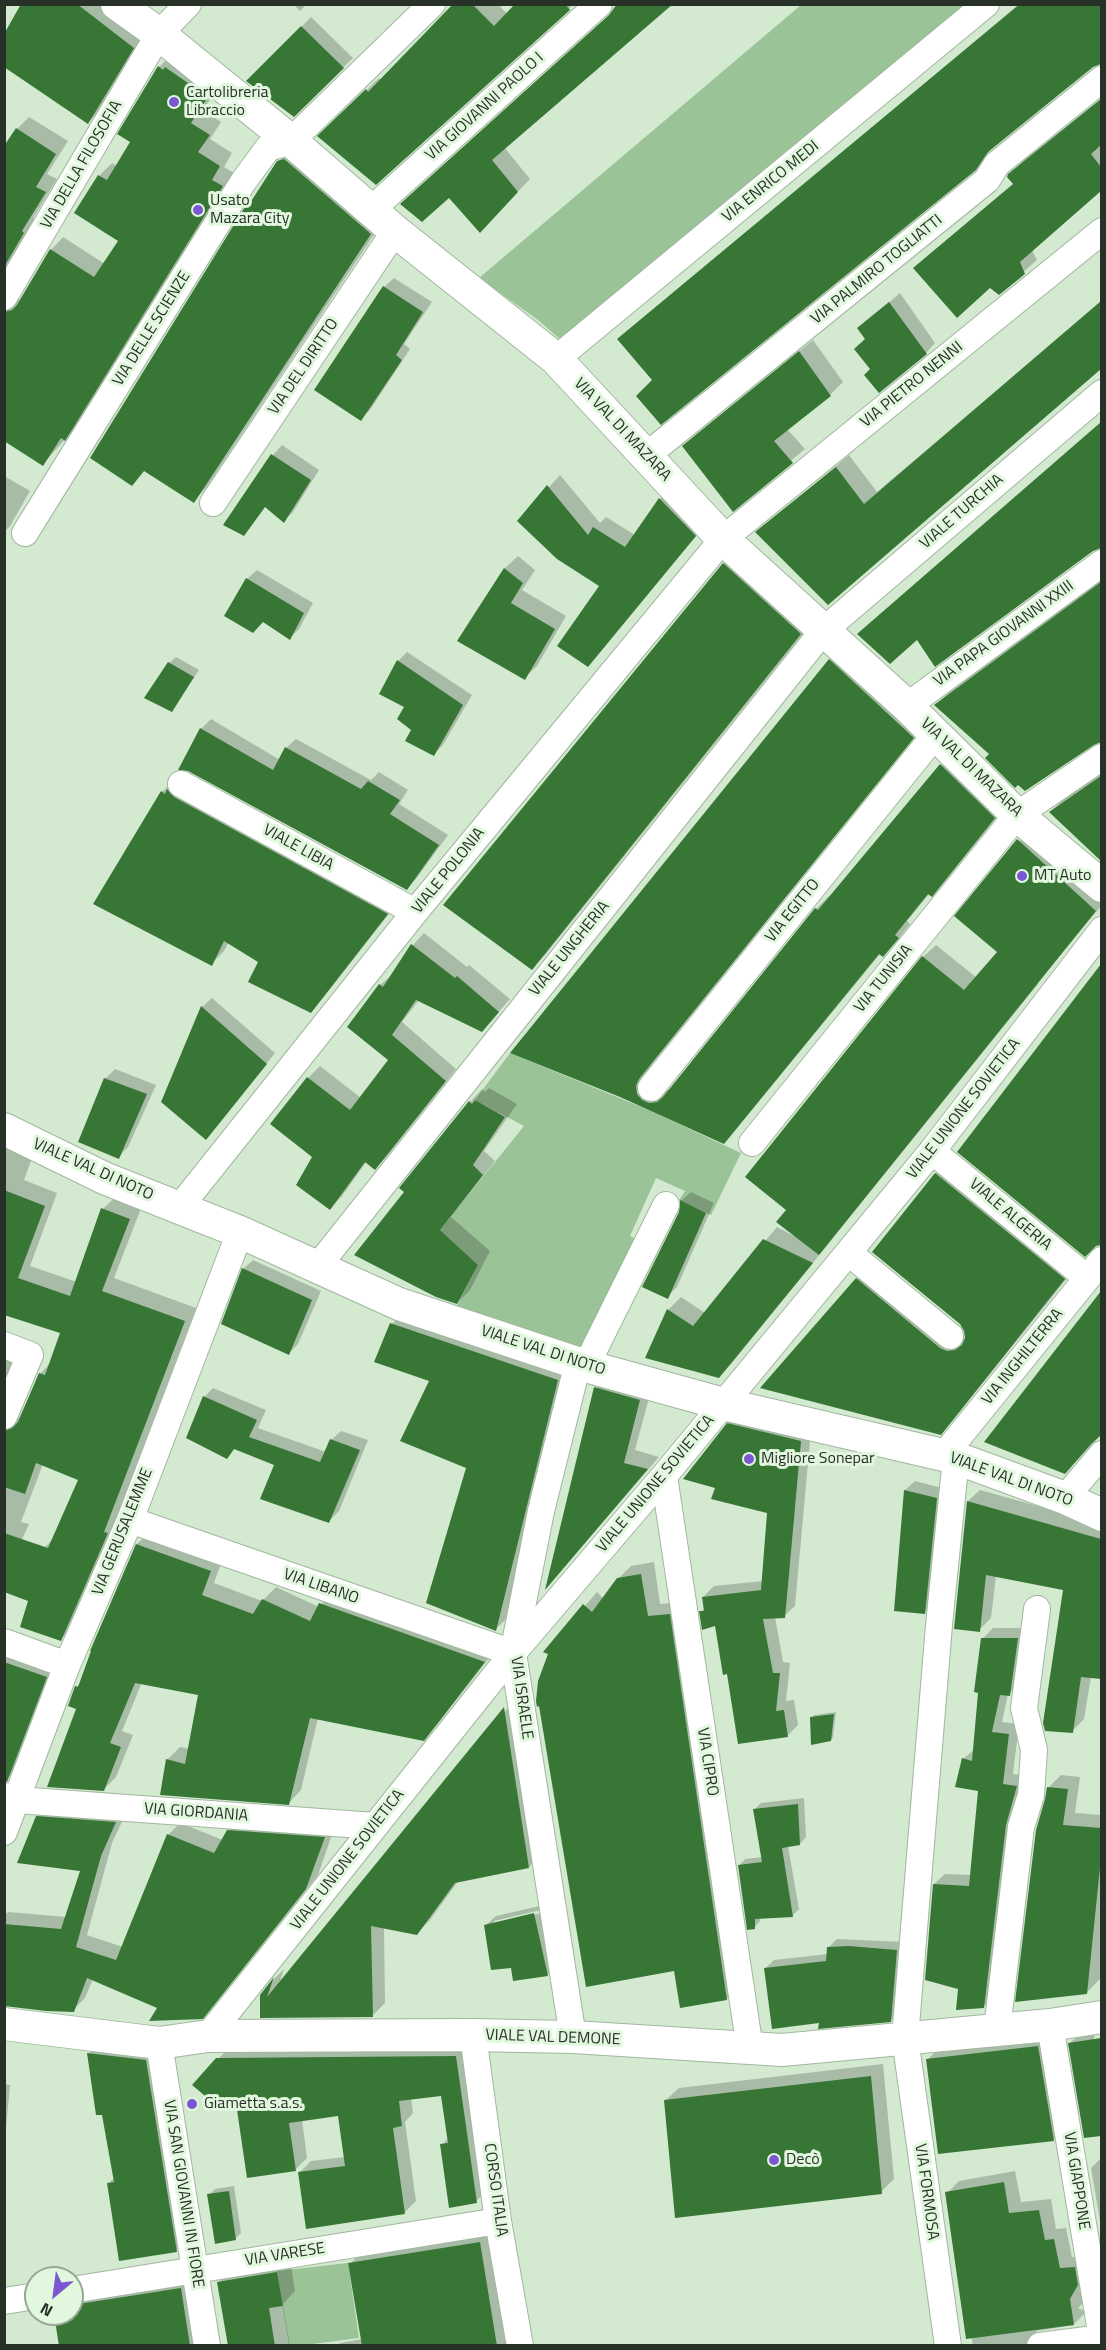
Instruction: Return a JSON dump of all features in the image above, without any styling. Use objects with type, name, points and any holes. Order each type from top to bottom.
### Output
[{"type":"street","name":"VIA VAL DI MAZARA","points":[[117,4],[159,33],[291,141],[395,231],[556,359],[723,538],[907,706],[1017,815],[1101,886]]},
{"type":"street","name":"VIA DELLA FILOSOFIA","points":[[4,297],[159,33],[188,4]]},
{"type":"street","points":[[291,141],[432,4]]},
{"type":"street","name":"VIA GIOVANNI PAOLO I","points":[[371,210],[599,4]]},
{"type":"street","name":"VIA ENRICO MEDI","points":[[556,359],[986,4]]},
{"type":"street","name":"VIA PALMIRO TOGLIATTI","points":[[646,456],[987,180],[997,164],[1101,79]]},
{"type":"street","name":"VIA DELLE SCIENZE","points":[[25,533],[243,182],[268,148],[291,141]]},
{"type":"street","name":"VIA DEL DIRITTO","points":[[213,503],[395,231]]},
{"type":"street","name":"VIA PIETRO NENNI","points":[[723,538],[1101,231]]},
{"type":"street","name":"VIALE TURCHIA","points":[[823,631],[1101,393]]},
{"type":"street","name":"VIALE POLONIA","points":[[179,1208],[415,912],[723,538]]},
{"type":"street","name":"VIA PAPA GIOVANNI XXIII","points":[[907,706],[1101,562]]},
{"type":"street","name":"VIALE UNGHERIA","points":[[318,1266],[823,631]]},
{"type":"street","name":"VIA EGITTO","points":[[651,1088],[935,735]]},
{"type":"street","name":"VIA TUNISIA","points":[[752,1143],[1017,815],[1101,757]]},
{"type":"street","name":"VIALE LIBIA","points":[[181,784],[415,912]]},
{"type":"street","name":"VIALE UNIONE SOVIETICA","points":[[208,2036],[513,1653],[664,1476],[933,1152],[1101,930]]},
{"type":"street","name":"VIALE VAL DI NOTO","points":[[4,1130],[104,1178],[240,1232],[399,1304],[582,1364],[723,1404],[950,1456],[1065,1498],[1101,1515]]},
{"type":"street","name":"VIALE ALGERIA","points":[[933,1152],[1094,1269]]},
{"type":"street","name":"VIA ISRAELE","points":[[573,2037],[513,1653],[542,1511],[582,1364],[666,1205]]},
{"type":"street","name":"VIA GERUSALEMME","points":[[4,1832],[11,1798],[130,1520],[240,1232]]},
{"type":"street","points":[[849,1252],[950,1336]]},
{"type":"street","name":"VIA INGHILTERRA","points":[[950,1456],[1094,1269]]},
{"type":"street","points":[[4,1345],[30,1355],[4,1416]]},
{"type":"street","points":[[1065,1498],[1101,1454]]},
{"type":"street","name":"VIA FORMOSA","points":[[948,2346],[904,2038],[939,1625],[950,1456]]},
{"type":"street","name":"VIA CIPRO","points":[[664,1476],[750,2049]]},
{"type":"street","name":"VIA LIBANO","points":[[130,1520],[513,1653]]},
{"type":"street","points":[[997,2029],[1021,1827],[1031,1795],[1034,1750],[1024,1708],[1037,1609]]},
{"type":"street","points":[[4,1642],[67,1665]]},
{"type":"street","name":"VIA GIORDANIA","points":[[11,1798],[375,1826]]},
{"type":"street","name":"VIALE VAL DEMONE","points":[[4,2024],[159,2043],[208,2036],[473,2035],[573,2037],[782,2050],[1050,2025],[1101,2017]]},
{"type":"street","name":"VIA GIAPPONE","points":[[1050,2025],[1101,2338]]},
{"type":"street","name":"CORSO ITALIA","points":[[473,2035],[498,2221],[520,2346]]},
{"type":"street","name":"VIA SAN GIOVANNI IN FIORE","points":[[159,2043],[207,2346]]},
{"type":"street","name":"VIA VARESE","points":[[84,2288],[498,2221]]},
{"type":"street","points":[[4,2301],[24,2298]]},
{"type":"street","points":[[1040,2346],[1101,2338]]},
{"type":"green space","points":[[801,5],[965,5],[561,340],[538,320],[479,278]]},
{"type":"green space","points":[[510,1053],[651,1111],[741,1153],[711,1215],[679,1200],[685,1191],[656,1178],[630,1236],[641,1242],[585,1350],[456,1307],[478,1265],[440,1230],[524,1126],[475,1100]]},
{"type":"green space","points":[[348,2263],[359,2338],[289,2345],[277,2271]]},
{"type":"building","points":[[21,4],[77,4],[134,48],[88,124],[4,67],[4,34]]},
{"type":"building","points":[[453,4],[472,4],[494,26],[515,4],[565,4],[570,10],[376,185],[317,136],[366,89],[368,92]]},
{"type":"building","points":[[617,4],[673,4],[492,160],[518,192],[480,233],[449,198],[422,222],[400,204],[609,15]]},
{"type":"building","points":[[1020,4],[1101,4],[1101,64],[1093,67],[988,152],[976,170],[661,425],[636,396],[652,380],[617,339]]},
{"type":"building","points":[[301,26],[344,68],[294,117],[246,81]]},
{"type":"building","points":[[158,66],[163,70],[165,67],[208,97],[191,123],[210,135],[198,152],[220,166],[212,180],[223,186],[65,441],[61,438],[43,466],[4,441],[4,312],[12,310],[17,305],[50,249],[94,277],[118,241],[74,213],[98,175],[107,180],[130,142],[117,134]]},
{"type":"building","points":[[1101,99],[1101,145],[1091,154],[1101,167],[1101,191],[1020,262],[1025,274],[999,295],[990,288],[957,318],[913,268],[1013,184],[1007,177],[1008,174]]},
{"type":"building","points":[[16,128],[56,154],[36,187],[46,192],[22,231],[24,233],[4,267],[4,146]]},
{"type":"building","points":[[284,159],[371,234],[194,503],[144,471],[132,486],[90,458],[248,202],[250,203],[277,161]]},
{"type":"building","points":[[383,286],[423,312],[396,355],[402,360],[361,421],[314,390]]},
{"type":"building","points":[[1101,301],[1101,369],[828,605],[755,532],[836,467],[864,504]]},
{"type":"building","points":[[889,302],[927,354],[879,393],[864,375],[870,369],[854,349],[865,339],[857,328]]},
{"type":"building","points":[[799,351],[831,396],[774,441],[793,463],[733,512],[682,446]]},
{"type":"building","points":[[1101,422],[1101,548],[1093,551],[935,667],[917,640],[890,664],[857,634]]},
{"type":"building","points":[[271,454],[311,480],[284,523],[265,507],[244,536],[223,525]]},
{"type":"building","points":[[547,485],[588,535],[593,527],[625,547],[659,498],[696,536],[588,667],[557,646],[599,586],[557,559],[517,521]]},
{"type":"building","points":[[723,563],[801,634],[532,970],[443,905]]},
{"type":"building","points":[[504,568],[523,583],[511,603],[555,629],[525,680],[457,641]]},
{"type":"building","points":[[246,578],[304,613],[290,640],[263,622],[253,633],[224,616]]},
{"type":"building","points":[[1101,582],[1101,742],[1025,791],[1018,785],[1015,788],[985,758],[989,754],[934,705]]},
{"type":"building","points":[[829,659],[914,738],[639,1079],[636,1086],[637,1094],[649,1103],[657,1102],[663,1097],[815,908],[818,910],[940,764],[995,818],[932,897],[928,894],[895,935],[899,938],[883,957],[879,954],[724,1144],[620,1097],[510,1053]]},
{"type":"building","points":[[397,660],[463,705],[434,756],[405,741],[411,730],[397,719],[404,707],[379,694]]},
{"type":"building","points":[[168,662],[194,677],[172,712],[144,698]]},
{"type":"building","points":[[200,728],[273,770],[285,747],[361,789],[368,781],[400,800],[390,814],[439,845],[407,890],[188,771],[178,770]]},
{"type":"building","points":[[1101,776],[1101,861],[1049,812]]},
{"type":"building","points":[[167,789],[174,797],[388,914],[311,1013],[248,982],[258,962],[224,941],[212,966],[93,904],[161,791],[165,794]]},
{"type":"building","points":[[1017,839],[1096,911],[819,1255],[776,1222],[786,1210],[745,1177],[922,956],[964,990],[997,952],[954,916]]},
{"type":"building","points":[[411,944],[455,978],[457,976],[499,1012],[482,1032],[416,1000],[392,1035],[446,1081],[375,1170],[365,1162],[330,1210],[296,1185],[312,1157],[270,1124],[307,1077],[350,1110],[388,1060],[347,1027],[379,984],[383,987]]},
{"type":"building","points":[[1101,964],[1101,1245],[1096,1246],[1085,1257],[957,1152]]},
{"type":"building","points":[[201,1006],[267,1064],[206,1140],[161,1102]]},
{"type":"building","points":[[104,1078],[147,1094],[119,1159],[78,1142]]},
{"type":"building","points":[[475,1100],[505,1117],[473,1165],[483,1175],[440,1230],[478,1265],[457,1304],[436,1297],[354,1255],[404,1192],[399,1188],[469,1101],[472,1104]]},
{"type":"building","points":[[935,1173],[1065,1279],[941,1435],[760,1388],[856,1278],[940,1348],[947,1351],[955,1350],[962,1345],[965,1338],[960,1324],[872,1252]]},
{"type":"building","points":[[4,1190],[45,1206],[18,1278],[70,1296],[101,1208],[130,1219],[102,1291],[185,1321],[104,1532],[108,1533],[61,1641],[20,1627],[28,1601],[4,1592],[4,1533],[48,1548],[78,1480],[36,1463],[25,1494],[4,1487],[4,1431],[12,1428],[18,1422],[39,1373],[45,1375],[60,1333],[4,1315]]},
{"type":"building","points":[[680,1200],[706,1213],[668,1299],[642,1287],[679,1212]]},
{"type":"building","points":[[763,1239],[813,1263],[719,1378],[645,1358],[667,1309],[693,1326]]},
{"type":"building","points":[[242,1268],[312,1300],[289,1355],[221,1324]]},
{"type":"building","points":[[1101,1291],[1101,1435],[1065,1474],[984,1442]]},
{"type":"building","points":[[390,1323],[558,1380],[496,1631],[426,1603],[466,1468],[400,1441],[429,1381],[374,1362]]},
{"type":"building","points":[[594,1387],[640,1400],[624,1463],[648,1469],[545,1590]]},
{"type":"building","points":[[203,1396],[257,1420],[249,1437],[320,1462],[330,1439],[360,1450],[329,1523],[260,1499],[274,1465],[234,1449],[227,1459],[186,1438]]},
{"type":"building","points":[[727,1423],[801,1441],[785,1618],[763,1619],[773,1673],[780,1673],[776,1711],[784,1710],[788,1737],[738,1744],[727,1674],[723,1675],[715,1626],[702,1630],[699,1611],[704,1611],[702,1597],[761,1590],[767,1513],[711,1499],[715,1488],[683,1479]]},
{"type":"building","points":[[904,1490],[937,1498],[925,1614],[894,1611]]},
{"type":"building","points":[[967,1501],[1101,1539],[1101,1679],[1081,1677],[1073,1733],[1045,1731],[1043,1723],[1063,1590],[986,1575],[980,1632],[954,1629]]},
{"type":"building","points":[[136,1544],[211,1571],[202,1595],[253,1614],[262,1599],[310,1621],[319,1603],[485,1662],[424,1741],[310,1718],[289,1805],[160,1795],[166,1759],[185,1764],[198,1695],[135,1683],[110,1743],[121,1747],[104,1791],[47,1787],[76,1709],[68,1706],[75,1686],[78,1687],[90,1651]]},
{"type":"building","points":[[641,1574],[648,1616],[670,1614],[727,2000],[680,2008],[674,1971],[586,1987],[539,1706],[537,1707],[536,1701],[538,1681],[548,1654],[543,1652],[583,1604],[592,1612],[617,1578]]},
{"type":"building","points":[[981,1638],[1018,1638],[1010,1696],[1000,1695],[992,1732],[1009,1734],[1003,1784],[1017,1786],[1006,1825],[984,2008],[956,2010],[958,1989],[925,1980],[933,1884],[969,1886],[978,1791],[955,1787],[962,1758],[972,1761],[978,1693],[974,1692]]},
{"type":"building","points":[[4,1662],[47,1677],[7,1782],[4,1781]]},
{"type":"building","points":[[504,1707],[529,1868],[455,1883],[417,1935],[371,1926],[373,2017],[260,2018],[260,1995],[274,1977],[267,1997]]},
{"type":"building","points":[[834,1714],[831,1741],[811,1745],[810,1717]]},
{"type":"building","points":[[1047,1787],[1068,1789],[1063,1825],[1101,1828],[1101,1858],[1087,1994],[1015,2002],[1036,1830]]},
{"type":"building","points":[[798,1804],[800,1845],[782,1848],[793,1917],[755,1919],[755,1929],[747,1930],[738,1865],[762,1862],[753,1809]]},
{"type":"building","points":[[36,1816],[116,1822],[101,1856],[76,1947],[116,1960],[167,1834],[214,1853],[227,1830],[325,1837],[306,1889],[203,2019],[149,2021],[157,2008],[87,1978],[74,2012],[4,2006],[4,1924],[61,1929],[80,1871],[17,1863]]},
{"type":"building","points":[[534,1913],[548,1976],[513,1981],[511,1968],[491,1970],[484,1925]]},
{"type":"building","points":[[849,1946],[897,1950],[891,2022],[818,2029],[819,2023],[772,2029],[764,1968],[826,1961],[827,1947]]},
{"type":"building","points":[[1101,2038],[1101,2136],[1084,2138],[1068,2043]]},
{"type":"building","points":[[1038,2046],[1054,2141],[938,2154],[926,2059]]},
{"type":"building","points":[[87,2053],[146,2060],[177,2252],[119,2261],[107,2183],[114,2182],[102,2115],[96,2115]]},
{"type":"building","points":[[456,2056],[477,2203],[449,2208],[440,2144],[448,2143],[441,2096],[399,2101],[402,2126],[393,2128],[405,2214],[306,2229],[298,2172],[345,2166],[338,2116],[289,2123],[296,2171],[247,2178],[236,2103],[217,2106],[192,2085],[216,2058]]},
{"type":"building","name":"Decò","points":[[871,2076],[882,2194],[675,2218],[664,2100]]},
{"type":"building","points":[[1004,2182],[1009,2213],[1039,2210],[1045,2240],[1054,2239],[1060,2268],[1075,2267],[1078,2285],[1070,2299],[1074,2325],[966,2339],[945,2192]]},
{"type":"building","points":[[229,2191],[236,2240],[215,2244],[207,2194]]},
{"type":"building","points":[[480,2242],[497,2346],[362,2346],[348,2263]]},
{"type":"building","points":[[277,2272],[283,2306],[269,2308],[275,2346],[228,2346],[217,2282]]},
{"type":"building","points":[[181,2288],[190,2346],[59,2346],[56,2326],[84,2326],[84,2303]]},
{"type":"place","name":"Cartolibreria Libraccio","points":[[174,102]]},
{"type":"place","name":"Usato Mazara City","points":[[198,210]]},
{"type":"place","name":"MT Auto","points":[[1022,876]]},
{"type":"place","name":"Migliore Sonepar","points":[[749,1459]]},
{"type":"place","name":"Giametta s.a.s.","points":[[192,2104]]},
{"type":"place","name":"Decò","points":[[774,2160]]}]
